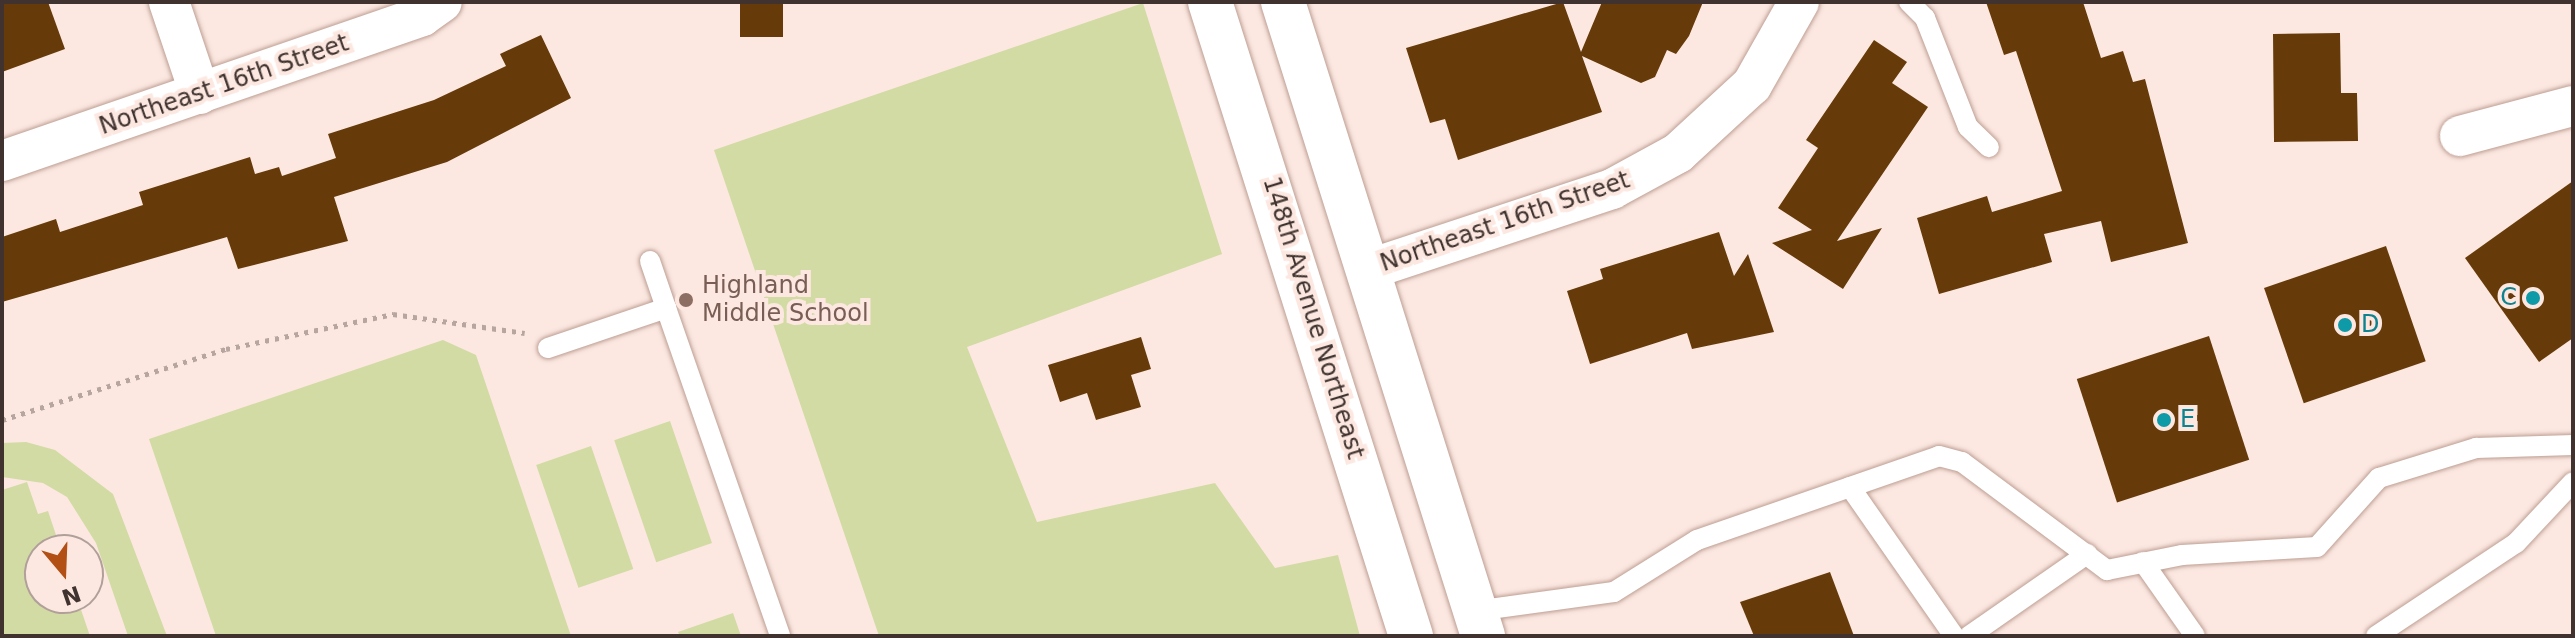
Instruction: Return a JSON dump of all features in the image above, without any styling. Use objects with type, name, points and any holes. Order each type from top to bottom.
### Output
[{"type":"main road","name":"148th Avenue Northeast","points":[[1210,2],[1286,228],[1411,636]]},
{"type":"main road","points":[[1283,2],[1370,269],[1479,624]]},
{"type":"main road","points":[[1286,228],[1340,340],[1364,346],[1391,338]]},
{"type":"street","points":[[169,2],[200,94]]},
{"type":"street","name":"Northeast 16th Street","points":[[2,161],[422,16],[442,2]]},
{"type":"street","name":"Northeast 16th Street","points":[[1370,269],[1612,189],[1678,153],[1752,85],[1799,2]]},
{"type":"street","points":[[2460,136],[2573,106]]},
{"type":"lane","points":[[1909,2],[1925,18],[1968,127],[1989,147]]},
{"type":"lane","points":[[650,261],[780,636]]},
{"type":"lane","points":[[548,348],[666,308]]},
{"type":"lane","points":[[1479,624],[1614,592],[1697,540],[1939,456],[1962,462],[2107,570],[2143,562],[2317,547],[2379,478],[2476,448],[2573,445]]},
{"type":"lane","points":[[2376,636],[2516,543],[2573,482]]},
{"type":"lane","points":[[1850,487],[1954,636]]},
{"type":"lane","points":[[1969,636],[2087,554]]},
{"type":"lane","points":[[2143,562],[2195,636]]},
{"type":"path","points":[[2,420],[226,349],[393,314],[533,334],[548,348]]},
{"type":"green space","points":[[1143,3],[1222,254],[967,347],[1037,522],[1215,483],[1275,568],[1338,555],[1360,636],[879,636],[714,150]]},
{"type":"green space","points":[[443,340],[476,355],[571,636],[216,636],[149,439]]},
{"type":"green space","points":[[670,421],[712,543],[656,562],[614,440]]},
{"type":"green space","points":[[26,442],[55,450],[113,494],[167,636],[128,636],[104,566],[104,534],[90,534],[67,497],[43,483],[2,477],[2,443]]},
{"type":"green space","points":[[591,446],[633,569],[578,588],[536,465]]},
{"type":"green space","points":[[27,482],[38,514],[48,511],[56,534],[24,534],[24,614],[82,614],[90,636],[2,636],[2,490]]},
{"type":"green space","points":[[733,613],[741,636],[680,636],[678,632]]},
{"type":"building","points":[[2,2],[48,2],[65,49],[2,72]]},
{"type":"building","points":[[740,2],[783,2],[783,37],[740,37]]},
{"type":"building","points":[[1563,2],[1581,52],[1602,2],[1703,2],[1689,36],[1676,54],[1667,50],[1655,77],[1641,83],[1582,56],[1602,112],[1458,160],[1445,119],[1430,123],[1406,48]]},
{"type":"building","points":[[1986,2],[2083,2],[2101,58],[2123,51],[2133,82],[2145,79],[2188,243],[2111,262],[2101,221],[2044,234],[2052,262],[1939,294],[1917,218],[1987,196],[1992,212],[2062,191],[2016,51],[2004,55]]},
{"type":"building","points":[[2340,33],[2341,93],[2357,93],[2358,141],[2274,142],[2273,34]]},
{"type":"building","points":[[541,35],[571,98],[447,162],[334,197],[348,241],[238,269],[227,237],[2,302],[2,237],[56,219],[60,232],[143,205],[139,192],[250,157],[255,174],[279,167],[282,176],[336,158],[328,134],[434,100],[506,66],[500,54]]},
{"type":"building","points":[[1874,40],[1907,62],[1892,83],[1928,107],[1837,241],[1882,228],[1843,289],[1772,243],[1812,230],[1778,208],[1818,148],[1806,140]]},
{"type":"building","name":"C","points":[[2573,181],[2573,338],[2539,362],[2465,258]]},
{"type":"building","points":[[1719,232],[1734,276],[1748,254],[1774,332],[1692,349],[1687,333],[1590,364],[1567,291],[1603,279],[1600,269]]},
{"type":"building","name":"D","points":[[2386,246],[2426,361],[2304,403],[2264,288]]},
{"type":"building","name":"E","points":[[2209,336],[2249,460],[2117,503],[2077,379]]},
{"type":"building","points":[[1141,337],[1151,369],[1131,375],[1141,407],[1096,420],[1087,393],[1060,402],[1048,365]]},
{"type":"building","points":[[1830,572],[1854,636],[1754,636],[1740,602]]},
{"type":"place","name":"C","points":[[2533,298]]},
{"type":"place","name":"Highland Middle School","points":[[686,300]]},
{"type":"place","name":"D","points":[[2345,325]]},
{"type":"place","name":"E","points":[[2164,420]]}]
